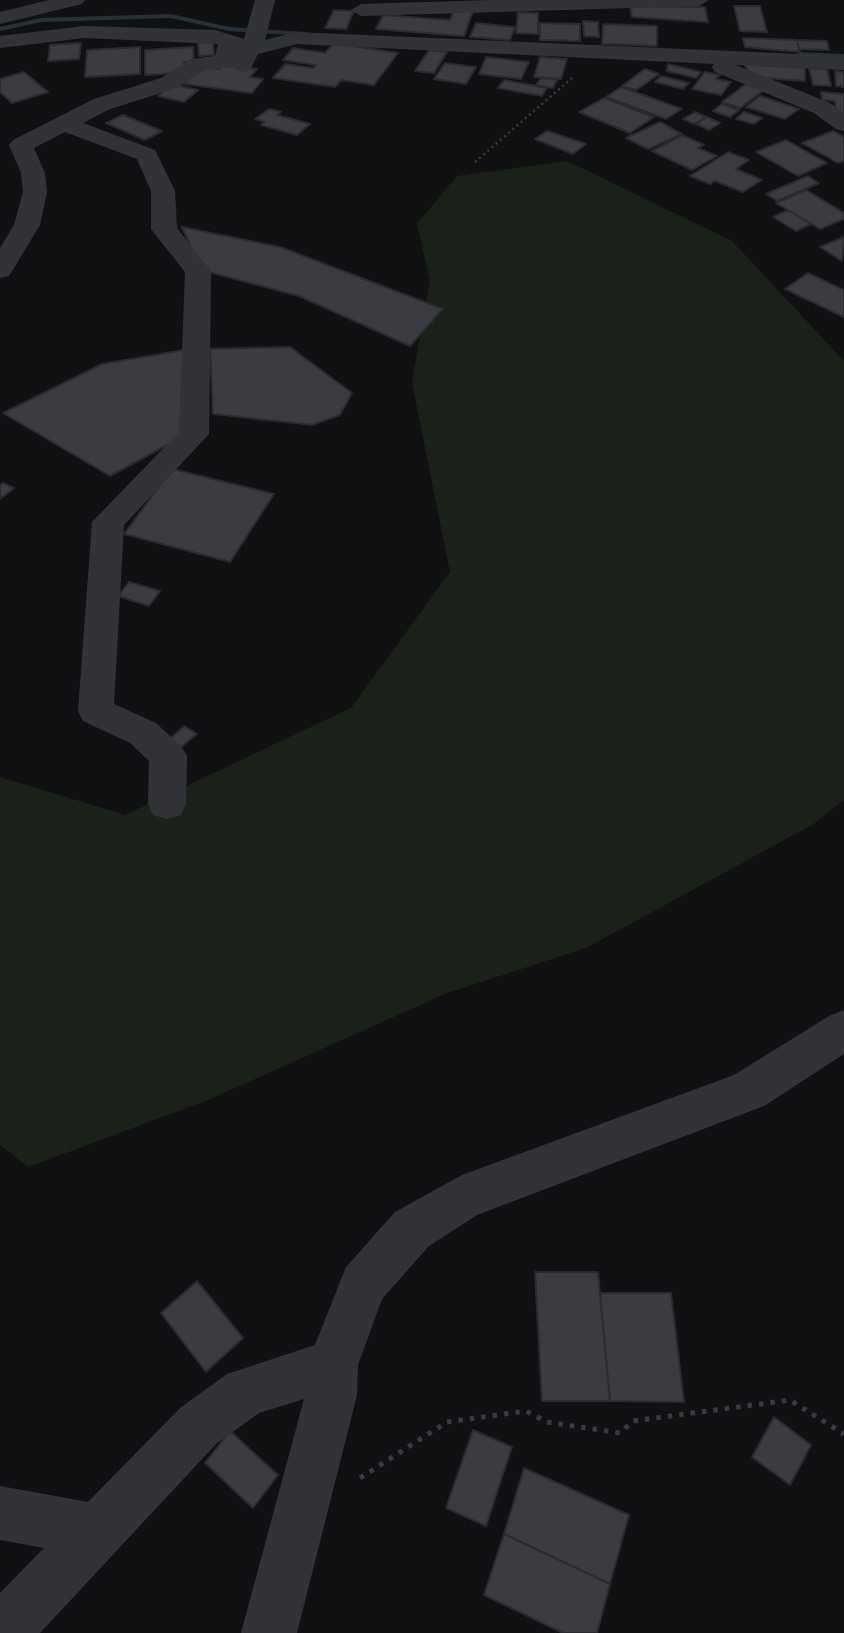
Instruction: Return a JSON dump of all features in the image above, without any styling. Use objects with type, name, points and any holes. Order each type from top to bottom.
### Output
[{"type":"street","points":[[0,18],[75,0]]},
{"type":"street","points":[[246,43],[265,0]]},
{"type":"street","points":[[361,9],[699,0]]},
{"type":"street","points":[[0,42],[84,32],[215,36],[246,43]]},
{"type":"street","points":[[0,270],[27,225],[35,192],[33,173],[20,145],[102,104],[169,83],[199,64],[246,43],[296,38],[702,58],[844,62]]},
{"type":"street","points":[[702,58],[822,108],[844,124]]},
{"type":"street","points":[[62,123],[147,155],[163,191],[164,229],[198,271],[194,434],[108,522],[96,711],[143,733],[168,756],[167,804]]},
{"type":"street","points":[[269,1633],[331,1395],[333,1365],[363,1284],[412,1229],[462,1198],[748,1091],[844,1030]]},
{"type":"street","points":[[1,1633],[198,1426],[245,1392],[333,1365]]},
{"type":"street","points":[[0,1513],[97,1531]]},
{"type":"path","points":[[475,162],[570,83]]},
{"type":"path","points":[[351,1469],[354,1482],[447,1422],[526,1411],[547,1422],[620,1433],[633,1421],[790,1400],[844,1434]]},
{"type":"shaded area","points":[[567,161],[732,241],[844,361],[844,800],[812,825],[586,948],[447,993],[208,1100],[28,1167],[0,1145],[0,777],[125,815],[351,708],[450,572],[412,382],[430,281],[417,224],[457,176]]},
{"type":"building","points":[[630,6],[705,7],[708,22],[632,17]]},
{"type":"building","points":[[734,6],[760,6],[767,32],[740,31]]},
{"type":"building","points":[[334,10],[354,11],[346,29],[325,28]]},
{"type":"building","points":[[454,10],[473,11],[464,36],[376,29],[383,15],[450,20]]},
{"type":"building","points":[[518,12],[538,13],[538,34],[516,33]]},
{"type":"building","points":[[583,21],[598,22],[599,37],[584,36]]},
{"type":"building","points":[[476,23],[515,27],[510,40],[470,37]]},
{"type":"building","points":[[540,23],[580,24],[580,41],[540,40]]},
{"type":"building","points":[[603,24],[657,26],[657,46],[602,44]]},
{"type":"building","points":[[743,38],[797,40],[800,52],[745,47]]},
{"type":"building","points":[[797,40],[827,41],[829,50],[799,49]]},
{"type":"building","points":[[198,42],[213,42],[214,55],[199,56]]},
{"type":"building","points":[[81,43],[79,59],[48,61],[50,45]]},
{"type":"building","points":[[334,43],[398,53],[374,85],[341,80],[335,87],[273,78],[285,64],[313,68],[316,65],[283,60],[293,48],[325,53]]},
{"type":"building","points":[[140,47],[140,74],[85,77],[87,50]]},
{"type":"building","points":[[193,47],[194,62],[184,62],[184,69],[178,73],[145,75],[145,50]]},
{"type":"building","points":[[429,50],[447,52],[434,73],[415,71]]},
{"type":"building","points":[[486,57],[529,62],[521,79],[479,74]]},
{"type":"building","points":[[540,57],[567,59],[561,79],[534,77]]},
{"type":"building","points":[[445,63],[476,67],[466,84],[434,79]]},
{"type":"building","points":[[224,64],[257,69],[250,77],[263,79],[252,93],[184,84],[199,66],[220,69]]},
{"type":"building","points":[[668,64],[701,72],[696,78],[667,71]]},
{"type":"building","points":[[744,64],[805,68],[805,81],[752,77]]},
{"type":"building","points":[[809,68],[827,69],[831,86],[813,85]]},
{"type":"building","points":[[645,69],[659,74],[636,90],[622,86]]},
{"type":"building","points":[[835,71],[844,72],[844,87],[836,86]]},
{"type":"building","points":[[24,72],[48,92],[12,103],[0,92],[0,79]]},
{"type":"building","points":[[705,72],[720,75],[716,79],[731,82],[721,95],[692,89]]},
{"type":"building","points":[[661,76],[689,83],[683,89],[655,82]]},
{"type":"building","points":[[541,78],[557,80],[553,88],[536,85]]},
{"type":"building","points":[[504,80],[547,88],[542,96],[498,88]]},
{"type":"building","points":[[172,84],[198,90],[184,102],[158,96]]},
{"type":"building","points":[[746,84],[764,90],[740,108],[722,102]]},
{"type":"building","points":[[621,87],[682,109],[666,119],[606,97]]},
{"type":"building","points":[[821,92],[844,94],[844,117],[836,116],[835,101],[822,100]]},
{"type":"building","points":[[760,96],[799,109],[785,119],[746,107]]},
{"type":"building","points":[[604,98],[654,117],[630,133],[579,112]]},
{"type":"building","points":[[722,104],[739,110],[730,117],[713,111]]},
{"type":"building","points":[[269,109],[281,112],[277,115],[310,124],[297,135],[261,125],[265,122],[255,119]]},
{"type":"building","points":[[695,112],[706,117],[694,124],[683,119]]},
{"type":"building","points":[[744,112],[762,118],[754,124],[736,119]]},
{"type":"building","points":[[123,115],[162,131],[145,140],[106,123]]},
{"type":"building","points":[[707,117],[720,123],[709,130],[696,124]]},
{"type":"building","points":[[660,122],[682,134],[648,149],[626,138]]},
{"type":"building","points":[[547,131],[586,144],[573,154],[535,139]]},
{"type":"building","points":[[833,131],[844,137],[844,161],[838,163],[802,143]]},
{"type":"building","points":[[682,135],[704,145],[698,148],[717,156],[692,170],[652,151]]},
{"type":"building","points":[[786,140],[827,163],[798,176],[756,152]]},
{"type":"building","points":[[728,152],[749,160],[736,169],[762,180],[743,192],[715,181],[710,184],[690,176]]},
{"type":"building","points":[[808,176],[819,183],[777,201],[766,194]]},
{"type":"building","points":[[806,190],[844,213],[844,219],[820,229],[776,203]]},
{"type":"building","points":[[788,210],[811,224],[796,231],[773,217]]},
{"type":"building","points":[[182,227],[280,247],[443,309],[410,346],[299,296],[201,270]]},
{"type":"building","points":[[844,237],[842,261],[820,247]]},
{"type":"building","points":[[808,273],[844,290],[844,317],[785,289]]},
{"type":"building","points":[[290,347],[352,393],[340,415],[312,425],[213,414],[210,349]]},
{"type":"building","points":[[190,349],[187,434],[110,476],[3,413],[102,364]]},
{"type":"building","points":[[172,469],[274,494],[230,562],[124,534]]},
{"type":"building","points":[[3,483],[14,488],[0,499],[0,485]]},
{"type":"building","points":[[129,582],[160,591],[149,606],[118,596]]},
{"type":"building","points":[[184,726],[197,734],[181,747],[169,740]]},
{"type":"building","points":[[535,1272],[598,1272],[610,1401],[542,1401]]},
{"type":"building","points":[[197,1281],[243,1338],[206,1372],[161,1313]]},
{"type":"building","points":[[600,1293],[671,1293],[684,1402],[610,1401]]},
{"type":"building","points":[[774,1417],[811,1445],[790,1485],[752,1457]]},
{"type":"building","points":[[473,1430],[512,1447],[486,1526],[446,1508]]},
{"type":"building","points":[[230,1431],[278,1475],[253,1508],[205,1463]]},
{"type":"building","points":[[524,1468],[629,1515],[610,1584],[504,1534]]},
{"type":"building","points":[[504,1534],[610,1584],[597,1633],[563,1633],[484,1595]]},
{"type":"waterway","points":[[0,29],[41,20],[171,16],[229,29],[305,34]]},
{"type":"waterway","points":[[799,54],[844,56]]}]
